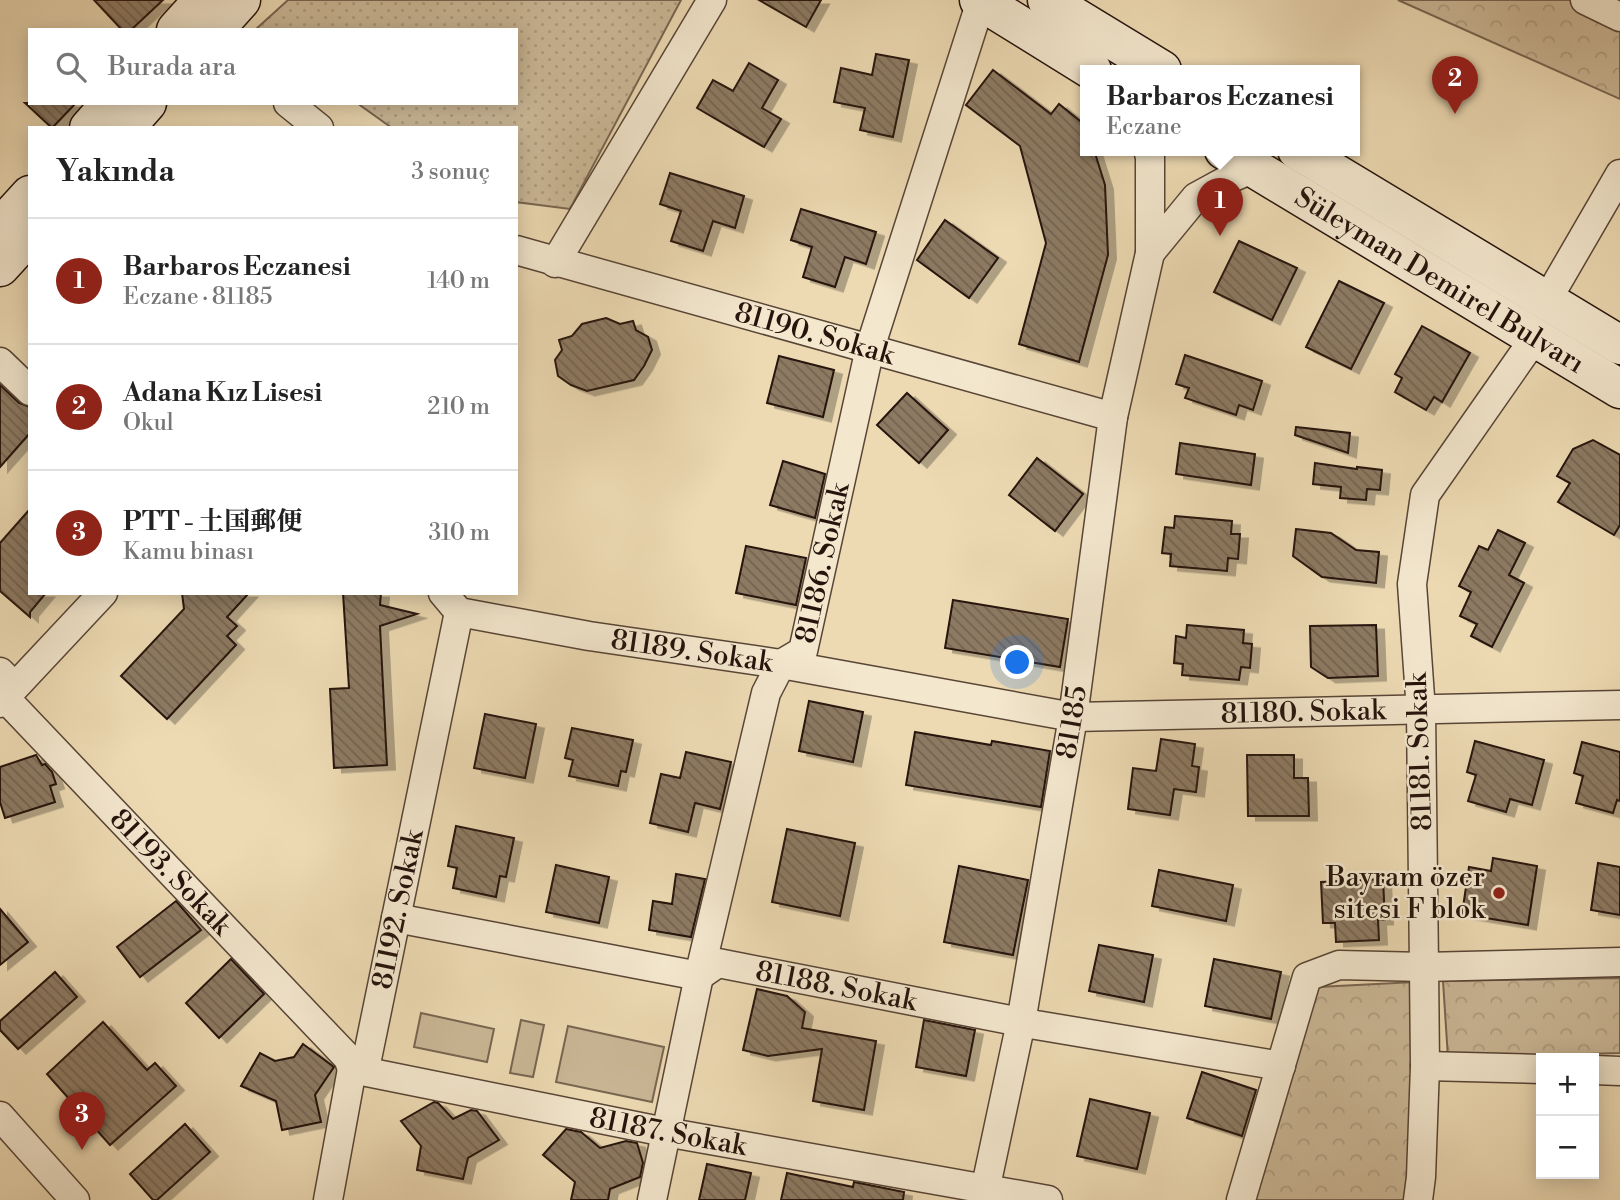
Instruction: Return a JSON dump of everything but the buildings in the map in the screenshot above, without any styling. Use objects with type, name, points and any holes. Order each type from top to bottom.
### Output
[{"type":"main road","points":[[197,13],[241,0]]},
{"type":"main road","points":[[1047,0],[1154,65]]},
{"type":"main road","points":[[980,1],[1084,65]]},
{"type":"main road","points":[[91,126],[109,105]]},
{"type":"main road","points":[[127,126],[145,105]]},
{"type":"main road","name":"Süleyman Demirel Bulvarı","points":[[1307,156],[1620,345]]},
{"type":"main road","name":"Süleyman Demirel Bulvarı","points":[[1239,159],[1620,389]]},
{"type":"main road","points":[[0,228],[28,197]]},
{"type":"main road","points":[[0,267],[28,236]]},
{"type":"street","points":[[555,262],[712,0]]},
{"type":"street","points":[[1585,0],[1620,17]]},
{"type":"street","name":"81186. Sokak","points":[[652,1200],[699,976],[766,693],[781,664],[803,651],[870,348],[980,1]]},
{"type":"street","points":[[290,105],[316,126]]},
{"type":"street","name":"81185","points":[[984,1194],[1021,1022],[1073,717],[1113,417],[1150,253],[1150,156]]},
{"type":"street","name":"81185","points":[[1150,253],[1196,197],[1229,179],[1239,159]]},
{"type":"street","points":[[1547,300],[1620,174]]},
{"type":"street","name":"81190. Sokak","points":[[518,251],[1113,417]]},
{"type":"street","name":"81181. Sokak","points":[[1418,1200],[1424,1066],[1424,967],[1421,711],[1412,584],[1425,495],[1534,338]]},
{"type":"street","points":[[0,362],[28,389]]},
{"type":"street","points":[[2,691],[101,595]]},
{"type":"street","name":"81189. Sokak","points":[[451,602],[589,636],[781,664],[1073,717]]},
{"type":"street","name":"81192. Sokak","points":[[328,1200],[352,1069],[368,1059],[396,918],[451,602]]},
{"type":"street","name":"81193. Sokak","points":[[2,691],[348,1058],[352,1069]]},
{"type":"street","name":"81180. Sokak","points":[[1073,717],[1620,705]]},
{"type":"street","name":"81188. Sokak","points":[[396,918],[699,976],[718,964],[1021,1022],[1281,1066]]},
{"type":"street","points":[[1241,1200],[1307,976],[1339,965],[1424,967],[1620,962]]},
{"type":"street","points":[[1424,1066],[1536,1069]]},
{"type":"street","name":"81187. Sokak","points":[[352,1069],[984,1194],[1048,1200]]},
{"type":"street","points":[[1599,1070],[1620,1071]]},
{"type":"street","points":[[0,1116],[75,1200]]},
{"type":"green space","points":[[288,0],[681,0],[570,209],[518,202],[518,126],[389,126],[360,105],[518,105],[518,28],[257,28]]},
{"type":"green space","points":[[1398,0],[1620,0],[1620,99]]},
{"type":"green space","points":[[1620,978],[1620,1053],[1536,1053],[1536,1055],[1448,1058],[1443,981]]},
{"type":"green space","points":[[1415,982],[1413,1093],[1405,1200],[1252,1200],[1318,987]]},
{"type":"green space","points":[[421,1013],[494,1029],[487,1062],[414,1047]]},
{"type":"green space","points":[[521,1020],[544,1025],[533,1077],[510,1073]]},
{"type":"green space","points":[[568,1026],[664,1047],[652,1102],[556,1082]]},
{"type":"place","name":"Adana Kız Lisesi","points":[[1455,114]]},
{"type":"place","name":"Barbaros Eczanesi","points":[[1220,236]]},
{"type":"place","name":"Bayram özer sitesi F blok","points":[[1499,893]]},
{"type":"place","name":"PTT - 土国郵便","points":[[82,1150]]}]
